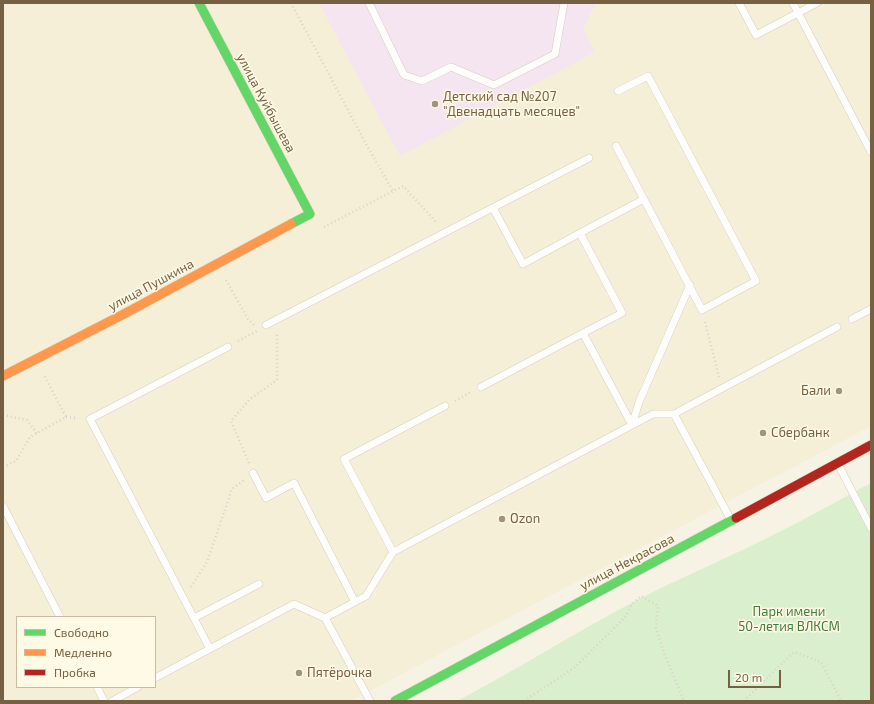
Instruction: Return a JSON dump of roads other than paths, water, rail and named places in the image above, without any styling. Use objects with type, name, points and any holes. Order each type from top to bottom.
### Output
[{"type":"street","name":"улица Куйбышева","points":[[199,3],[310,214]]},
{"type":"street","name":"улица Пушкина","points":[[3,376],[124,314],[310,214]]},
{"type":"street","name":"улица Некрасова","points":[[395,701],[871,445]]},
{"type":"lane","points":[[368,3],[404,75],[422,81],[451,67],[494,85],[555,54],[564,3]]},
{"type":"lane","points":[[739,3],[756,35],[817,3]]},
{"type":"lane","points":[[792,3],[871,152]]},
{"type":"lane","points":[[616,146],[702,310],[756,281],[648,76],[618,91]]},
{"type":"lane","points":[[266,325],[589,158]]},
{"type":"lane","points":[[493,208],[523,264],[644,199]]},
{"type":"lane","points":[[481,387],[622,313],[580,233]]},
{"type":"lane","points":[[632,425],[639,402],[690,285]]},
{"type":"lane","points":[[852,319],[871,309]]},
{"type":"lane","points":[[325,618],[366,596],[393,552],[652,414],[674,414],[837,327]]},
{"type":"lane","points":[[583,333],[632,425]]},
{"type":"lane","points":[[210,649],[90,419],[228,347]]},
{"type":"lane","points":[[393,552],[344,459],[445,406]]},
{"type":"lane","points":[[674,414],[731,520]]},
{"type":"lane","points":[[837,462],[871,528]]},
{"type":"lane","points":[[253,473],[266,498],[294,483],[355,602]]},
{"type":"lane","points":[[3,506],[59,616]]},
{"type":"lane","points":[[864,514],[871,510]]},
{"type":"lane","points":[[194,618],[258,584]]},
{"type":"lane","points":[[156,677],[294,604],[325,618],[370,701]]},
{"type":"lane","points":[[97,688],[104,701]]},
{"type":"lane","points":[[112,701],[136,688]]},
{"type":"place","name":"Детский сад №207 \"Двенадцать месяцев\"","points":[[435,104]]},
{"type":"place","name":"Бали","points":[[839,391]]},
{"type":"place","name":"Сбербанк","points":[[763,433]]},
{"type":"place","name":"Ozon","points":[[502,519]]},
{"type":"place","name":"Пятёрочка","points":[[299,673]]},
{"type":"park label","name":"Парк имени 50-летия ВЛКСМ","points":[[789,620]]}]
